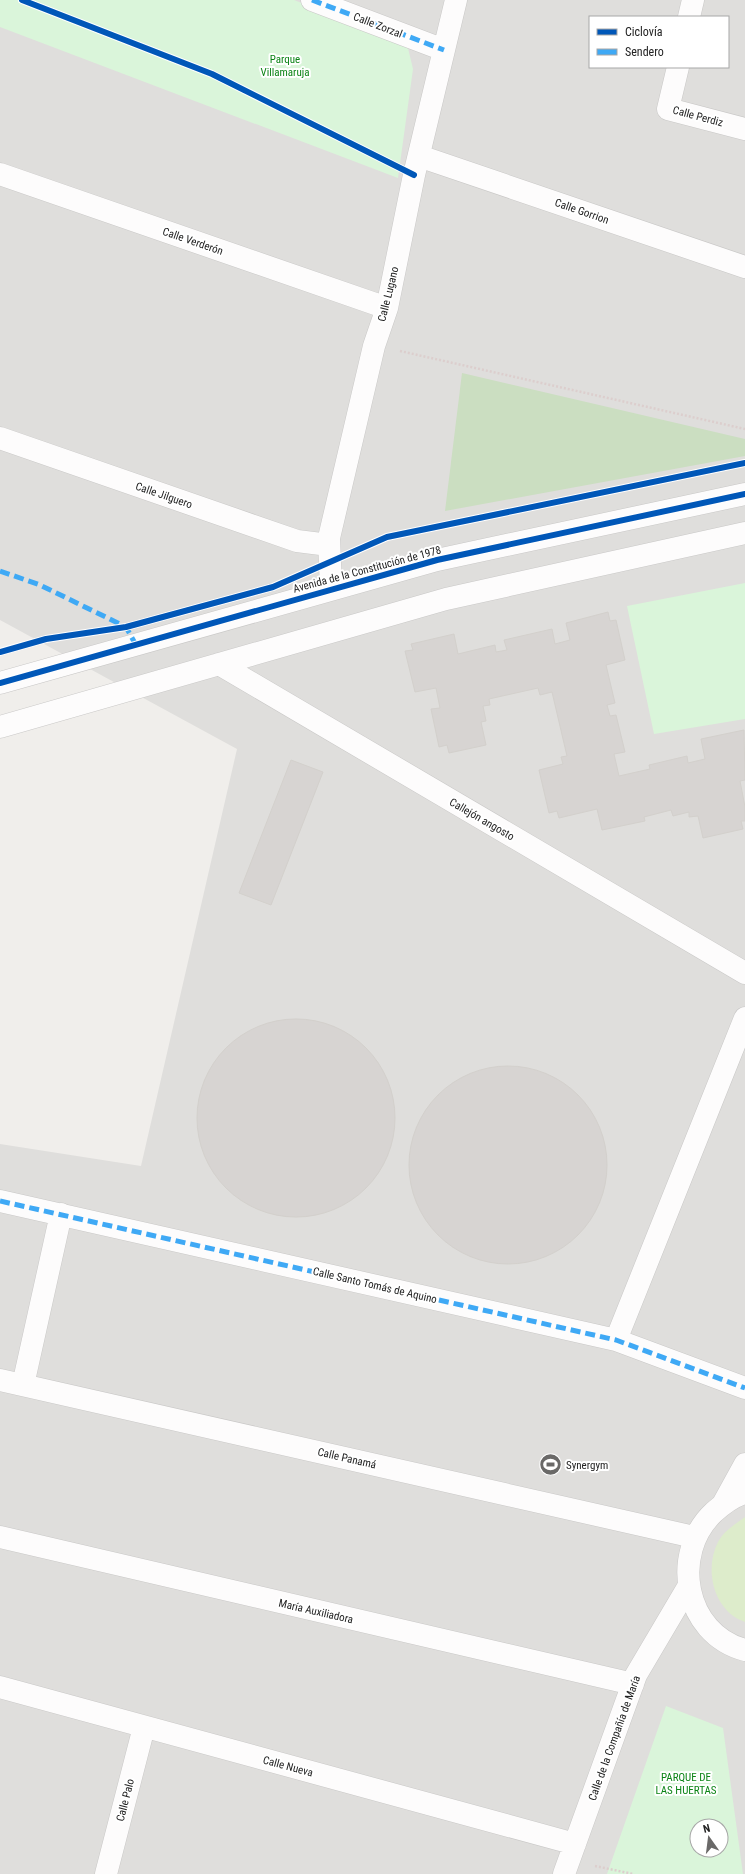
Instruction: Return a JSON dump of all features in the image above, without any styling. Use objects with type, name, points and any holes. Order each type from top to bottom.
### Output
[{"type":"street","name":"Calle Zorzal","points":[[312,0],[444,50]]},
{"type":"street","name":"Calle Lugano","points":[[331,589],[328,545],[338,495],[374,346],[387,308],[419,156],[456,0]]},
{"type":"street","points":[[689,16],[693,0]]},
{"type":"street","name":"Calle Perdiz","points":[[678,68],[668,109],[745,129]]},
{"type":"street","name":"Calle Gorrion","points":[[419,156],[745,267]]},
{"type":"street","name":"Calle Verderón","points":[[0,174],[387,308]]},
{"type":"street","name":"Calle Jilguero","points":[[0,438],[297,541],[328,545]]},
{"type":"street","name":"Avenida de la Constitución de 1978","points":[[0,683],[437,560],[745,494]]},
{"type":"street","points":[[0,727],[446,599],[745,533]]},
{"type":"street","name":"Callejón angosto","points":[[218,664],[745,973]]},
{"type":"street","points":[[616,1340],[745,1018]]},
{"type":"street","name":"Calle Santo Tomás de Aquino","points":[[0,1201],[616,1340],[745,1388]]},
{"type":"street","points":[[23,1385],[61,1214]]},
{"type":"street","name":"Calle Panamá","points":[[0,1380],[694,1537]]},
{"type":"street","points":[[723,1504],[745,1464]]},
{"type":"street","points":[[742,1654],[714,1633],[698,1612],[688,1587],[688,1562],[694,1537],[706,1519],[723,1504],[745,1493]]},
{"type":"street","name":"María Auxiliadora","points":[[0,1537],[632,1684]]},
{"type":"street","name":"Calle de la Compañía de María","points":[[570,1860],[632,1684],[688,1587]]},
{"type":"street","name":"Calle Nueva","points":[[0,1687],[144,1727],[570,1860]]},
{"type":"street","name":"Calle Palo","points":[[106,1874],[144,1727]]},
{"type":"path","points":[[374,346],[745,429]]},
{"type":"path","points":[[570,1860],[633,1874]]},
{"type":"shaded area","points":[[0,0],[745,0],[745,1874],[0,1874],[0,1144],[141,1166],[237,749],[0,620]]},
{"type":"green space","name":"Parque Villamaruja","points":[[0,0],[294,0],[407,44],[413,69],[398,178],[0,27]]},
{"type":"green space","points":[[462,373],[745,439],[745,456],[445,511]]},
{"type":"green space","points":[[745,583],[745,719],[654,734],[627,606]]},
{"type":"green space","points":[[745,1517],[745,1622],[734,1617],[725,1609],[719,1599],[714,1588],[712,1564],[714,1553],[720,1538],[730,1528]]},
{"type":"green space","name":"PARQUE DE LAS HUERTAS","points":[[666,1706],[723,1728],[743,1874],[607,1874]]},
{"type":"building","points":[[608,612],[610,621],[616,620],[625,660],[606,665],[615,703],[607,705],[610,716],[616,715],[625,752],[614,754],[619,776],[650,769],[649,765],[687,756],[688,763],[705,759],[701,739],[744,730],[745,780],[740,781],[745,807],[745,821],[741,821],[743,829],[703,838],[698,816],[689,817],[689,812],[673,816],[671,810],[644,817],[645,821],[602,830],[597,809],[559,818],[557,811],[549,813],[539,770],[563,764],[561,757],[567,756],[552,692],[540,695],[538,688],[489,699],[490,705],[483,706],[486,721],[481,722],[486,745],[449,753],[447,745],[439,747],[431,709],[440,708],[436,688],[415,692],[405,651],[413,650],[411,644],[454,634],[458,654],[495,645],[496,652],[507,650],[504,640],[552,629],[555,644],[570,640],[566,623]]},
{"type":"building","points":[[291,760],[323,772],[271,905],[239,893]]},
{"type":"building","points":[[286,1019],[306,1019],[325,1023],[343,1030],[359,1041],[373,1055],[384,1071],[388,1080],[395,1108],[395,1128],[391,1147],[384,1165],[373,1181],[359,1195],[343,1206],[325,1213],[306,1217],[286,1217],[267,1213],[249,1206],[233,1195],[219,1181],[208,1165],[201,1147],[197,1128],[197,1108],[201,1089],[208,1071],[219,1055],[233,1041],[249,1030],[267,1023]]},
{"type":"building","points":[[498,1066],[518,1066],[537,1070],[555,1077],[571,1088],[585,1102],[596,1118],[600,1127],[607,1155],[607,1175],[603,1194],[596,1212],[585,1228],[571,1242],[555,1253],[537,1260],[518,1264],[498,1264],[479,1260],[461,1253],[445,1242],[431,1228],[420,1212],[413,1194],[409,1175],[409,1155],[413,1136],[420,1118],[431,1102],[445,1088],[461,1077],[479,1070]]},
{"type":"marked path","points":[[312,0],[444,50]]},
{"type":"marked path","points":[[0,571],[40,585],[126,627],[136,645]]},
{"type":"marked path","points":[[0,1201],[616,1340],[745,1388]]},
{"type":"cycle path","points":[[22,0],[212,74],[414,175]]},
{"type":"cycle path","points":[[0,652],[46,639],[126,627],[273,587],[387,537],[745,463]]},
{"type":"cycle path","points":[[0,683],[437,560],[745,494]]},
{"type":"place","name":"Synergym","points":[[550,1465]]}]
